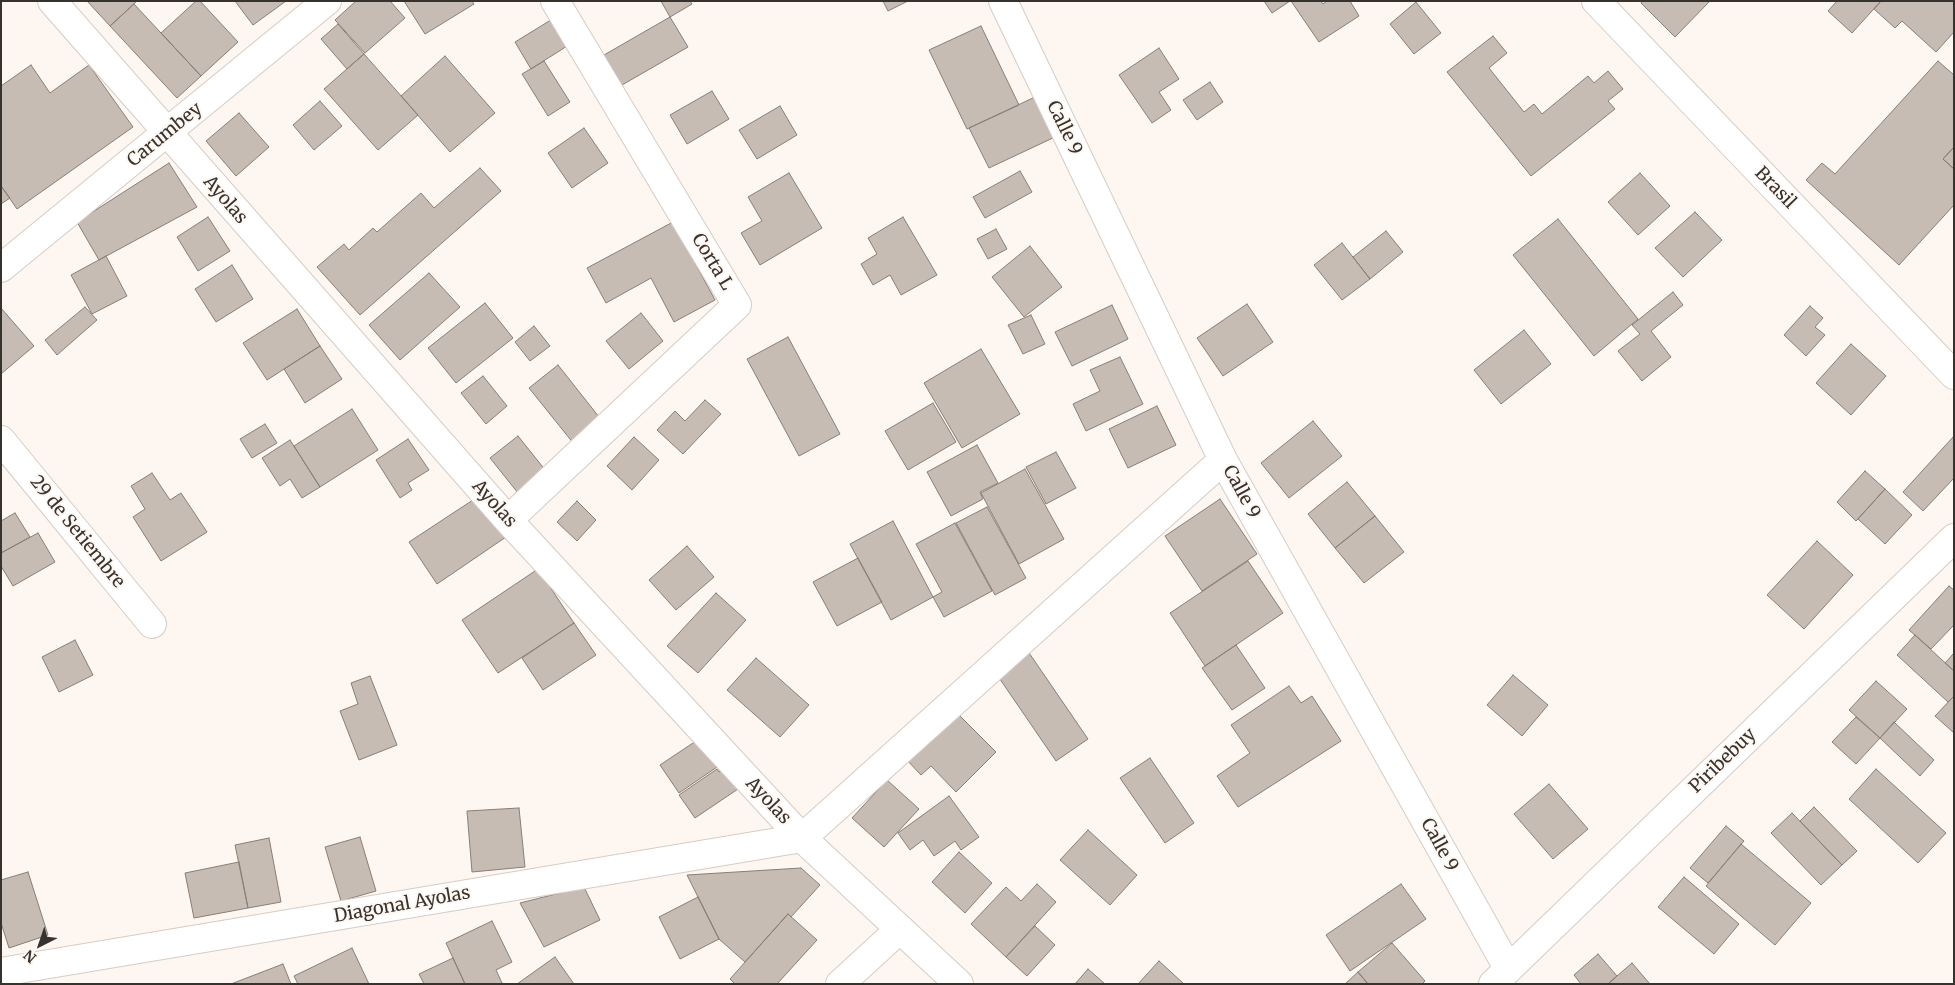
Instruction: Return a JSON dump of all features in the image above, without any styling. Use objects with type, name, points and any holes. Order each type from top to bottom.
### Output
[{"type":"street","name":"Ayolas","points":[[52,1],[508,520],[802,838],[958,984]]},
{"type":"street","name":"Carumbey","points":[[1,268],[167,134],[327,1]]},
{"type":"street","name":"Corta L","points":[[508,520],[737,305],[555,1]]},
{"type":"street","name":"Calle 9","points":[[1003,1],[1223,460],[1501,976]]},
{"type":"street","name":"Brasil","points":[[1596,1],[1954,375]]},
{"type":"street","name":"29 de Setiembre","points":[[1,440],[152,624]]},
{"type":"street","points":[[802,838],[1223,460]]},
{"type":"street","name":"Piribebuy","points":[[1501,976],[1954,538]]},
{"type":"street","name":"Diagonal Ayolas","points":[[1,972],[802,838]]},
{"type":"street","points":[[840,984],[900,929]]},
{"type":"building","points":[[87,1],[137,1],[110,26]]},
{"type":"building","points":[[196,1],[200,1],[238,42],[201,76],[161,33]]},
{"type":"building","points":[[235,1],[286,1],[253,25]]},
{"type":"building","points":[[356,1],[390,1],[405,18],[365,53],[335,20]]},
{"type":"building","points":[[404,1],[472,1],[474,4],[425,34]]},
{"type":"building","points":[[661,1],[690,1],[692,4],[670,17]]},
{"type":"building","points":[[883,1],[908,1],[888,11]]},
{"type":"building","points":[[1264,1],[1290,1],[1272,13]]},
{"type":"building","points":[[1291,1],[1321,1],[1323,4],[1327,1],[1350,1],[1359,16],[1319,42]]},
{"type":"building","points":[[1643,1],[1710,1],[1675,37],[1641,3]]},
{"type":"building","points":[[1837,1],[1881,1],[1852,33],[1828,11]]},
{"type":"building","points":[[1881,1],[1954,1],[1954,32],[1936,52],[1902,21],[1895,28],[1874,9]]},
{"type":"building","points":[[1416,2],[1441,33],[1414,54],[1390,24]]},
{"type":"building","points":[[134,4],[201,76],[177,98],[110,26]]},
{"type":"building","points":[[559,15],[575,41],[531,69],[515,42]]},
{"type":"building","points":[[670,17],[688,47],[622,85],[604,55]]},
{"type":"building","points":[[338,24],[364,54],[347,69],[321,39]]},
{"type":"building","points":[[981,26],[1019,105],[967,129],[929,50]]},
{"type":"building","points":[[1493,36],[1507,53],[1489,68],[1524,112],[1534,104],[1542,114],[1588,76],[1594,83],[1608,71],[1623,89],[1608,101],[1615,109],[1531,176],[1447,72]]},
{"type":"building","points":[[1159,48],[1179,79],[1159,92],[1171,110],[1152,123],[1119,75]]},
{"type":"building","points":[[364,54],[418,115],[378,150],[324,89]]},
{"type":"building","points":[[445,56],[495,113],[450,152],[401,96]]},
{"type":"building","points":[[544,61],[570,102],[548,116],[522,74]]},
{"type":"building","points":[[1938,61],[1954,75],[1954,147],[1943,159],[1954,169],[1954,205],[1899,265],[1806,180],[1822,163],[1835,174]]},
{"type":"building","points":[[31,65],[50,93],[89,65],[133,127],[17,209],[1,186],[1,86]]},
{"type":"building","points":[[1210,82],[1223,102],[1197,120],[1183,100]]},
{"type":"building","points":[[712,91],[729,119],[687,144],[670,115]]},
{"type":"building","points":[[1035,97],[1055,137],[989,168],[969,128]]},
{"type":"building","points":[[320,101],[342,126],[314,150],[293,125]]},
{"type":"building","points":[[780,106],[797,135],[757,159],[739,130]]},
{"type":"building","points":[[239,113],[269,147],[236,176],[206,141]]},
{"type":"building","points":[[584,128],[608,163],[572,188],[548,153]]},
{"type":"building","points":[[1954,147],[1954,169],[1943,159]]},
{"type":"building","points":[[169,163],[197,207],[99,260],[77,222]]},
{"type":"building","points":[[480,168],[501,191],[360,315],[317,267],[344,244],[349,250],[373,228],[377,232],[421,193],[434,208]]},
{"type":"building","points":[[1020,171],[1032,192],[985,218],[973,197]]},
{"type":"building","points":[[789,173],[822,228],[760,265],[741,233],[762,221],[748,197]]},
{"type":"building","points":[[1640,173],[1670,206],[1638,235],[1608,202]]},
{"type":"building","points":[[1,186],[10,198],[1,204]]},
{"type":"building","points":[[1695,212],[1722,240],[1683,277],[1655,248]]},
{"type":"building","points":[[208,217],[230,251],[198,271],[177,237]]},
{"type":"building","points":[[903,217],[937,275],[901,295],[890,275],[873,285],[861,264],[877,254],[868,238]]},
{"type":"building","points":[[1558,219],[1638,319],[1594,356],[1513,255]]},
{"type":"building","points":[[673,222],[715,300],[674,322],[651,278],[606,303],[587,268]]},
{"type":"building","points":[[996,229],[1007,249],[988,259],[977,239]]},
{"type":"building","points":[[1386,231],[1403,252],[1370,279],[1353,257]]},
{"type":"building","points":[[1342,243],[1370,279],[1342,300],[1314,265]]},
{"type":"building","points":[[1030,246],[1062,287],[1024,317],[992,277]]},
{"type":"building","points":[[106,256],[127,296],[92,314],[71,275]]},
{"type":"building","points":[[232,265],[253,299],[216,322],[195,289]]},
{"type":"building","points":[[429,273],[460,307],[400,360],[369,325]]},
{"type":"building","points":[[1673,292],[1683,305],[1651,331],[1671,357],[1642,381],[1618,351],[1640,334],[1632,325]]},
{"type":"building","points":[[485,303],[513,338],[456,383],[428,348]]},
{"type":"building","points":[[1247,304],[1273,342],[1223,376],[1197,338]]},
{"type":"building","points":[[1112,305],[1128,339],[1072,366],[1055,332]]},
{"type":"building","points":[[1810,306],[1823,318],[1815,327],[1825,335],[1806,356],[1784,335]]},
{"type":"building","points":[[85,307],[97,320],[57,355],[45,340]]},
{"type":"building","points":[[1,308],[34,346],[1,374]]},
{"type":"building","points":[[297,309],[320,346],[267,380],[243,343]]},
{"type":"building","points":[[641,313],[663,341],[629,369],[606,341]]},
{"type":"building","points":[[1031,315],[1045,344],[1023,354],[1008,325]]},
{"type":"building","points":[[534,326],[550,346],[530,361],[515,342]]},
{"type":"building","points":[[1524,330],[1551,364],[1501,404],[1474,370]]},
{"type":"building","points":[[788,337],[840,434],[799,456],[747,359]]},
{"type":"building","points":[[1851,344],[1886,376],[1851,415],[1816,383]]},
{"type":"building","points":[[320,346],[342,379],[305,403],[284,369]]},
{"type":"building","points":[[981,349],[1020,414],[962,448],[924,383]]},
{"type":"building","points":[[1120,357],[1143,404],[1086,431],[1073,404],[1100,391],[1090,370]]},
{"type":"building","points":[[558,365],[603,422],[574,444],[529,388]]},
{"type":"building","points":[[483,376],[507,406],[486,424],[461,393]]},
{"type":"building","points":[[705,400],[721,414],[683,454],[657,430],[675,411],[685,421]]},
{"type":"building","points":[[933,403],[956,442],[908,470],[885,431]]},
{"type":"building","points":[[1157,406],[1176,445],[1128,468],[1109,429]]},
{"type":"building","points":[[352,409],[378,450],[320,487],[294,446]]},
{"type":"building","points":[[1313,421],[1342,456],[1289,498],[1261,463]]},
{"type":"building","points":[[265,424],[277,443],[252,458],[240,439]]},
{"type":"building","points":[[518,436],[546,471],[518,493],[490,458]]},
{"type":"building","points":[[1954,436],[1954,478],[1923,511],[1903,492]]},
{"type":"building","points":[[634,437],[659,460],[632,490],[607,466]]},
{"type":"building","points":[[408,439],[429,470],[408,483],[412,490],[400,498],[376,460]]},
{"type":"building","points":[[290,440],[320,487],[302,498],[290,479],[280,486],[262,458]]},
{"type":"building","points":[[977,445],[998,483],[980,492],[983,499],[951,516],[927,472]]},
{"type":"building","points":[[1056,452],[1076,488],[1046,504],[1026,467]]},
{"type":"building","points":[[1025,469],[1064,539],[1019,564],[981,493]]},
{"type":"building","points":[[1865,471],[1885,489],[1856,521],[1837,502]]},
{"type":"building","points":[[152,473],[170,500],[181,493],[207,532],[161,561],[133,517],[145,509],[131,486]]},
{"type":"building","points":[[1347,482],[1375,516],[1335,548],[1308,514]]},
{"type":"building","points":[[1885,489],[1912,515],[1885,544],[1858,519]]},
{"type":"building","points":[[479,496],[506,537],[437,584],[409,542]]},
{"type":"building","points":[[1220,499],[1257,554],[1202,591],[1165,536]]},
{"type":"building","points":[[577,501],[596,520],[577,541],[557,522]]},
{"type":"building","points":[[987,507],[1026,578],[995,595],[956,523]]},
{"type":"building","points":[[15,513],[30,537],[1,553],[1,521]]},
{"type":"building","points":[[1375,516],[1404,552],[1364,583],[1335,548]]},
{"type":"building","points":[[893,521],[933,597],[891,620],[850,544]]},
{"type":"building","points":[[955,523],[992,591],[944,617],[933,597],[942,592],[916,544]]},
{"type":"building","points":[[38,533],[55,562],[13,586],[1,566],[1,553]]},
{"type":"building","points":[[1817,541],[1853,575],[1804,629],[1767,595]]},
{"type":"building","points":[[687,546],[714,577],[676,610],[649,580]]},
{"type":"building","points":[[858,558],[882,602],[837,626],[813,582]]},
{"type":"building","points":[[1248,561],[1283,613],[1205,666],[1170,613]]},
{"type":"building","points":[[538,569],[574,623],[498,673],[462,620]]},
{"type":"building","points":[[1949,586],[1954,590],[1954,625],[1931,649],[1909,630]]},
{"type":"building","points":[[716,593],[746,620],[698,673],[667,646]]},
{"type":"building","points":[[574,623],[596,655],[543,690],[522,658]]},
{"type":"building","points":[[1915,635],[1954,671],[1954,696],[1948,702],[1897,655]]},
{"type":"building","points":[[75,640],[93,675],[59,692],[42,657]]},
{"type":"building","points":[[1236,645],[1265,688],[1232,710],[1202,668]]},
{"type":"building","points":[[1025,647],[1088,739],[1056,761],[993,669]]},
{"type":"building","points":[[1954,653],[1954,671],[1945,663]]},
{"type":"building","points":[[756,658],[809,705],[780,737],[727,690]]},
{"type":"building","points":[[1513,675],[1548,705],[1522,736],[1487,705]]},
{"type":"building","points":[[370,676],[397,745],[359,760],[340,711],[358,704],[351,683]]},
{"type":"building","points":[[1876,681],[1907,709],[1880,738],[1849,710]]},
{"type":"building","points":[[1289,686],[1301,703],[1312,696],[1341,741],[1238,807],[1217,776],[1250,753],[1231,725]]},
{"type":"building","points":[[1954,696],[1954,733],[1935,716]]},
{"type":"building","points":[[954,710],[996,752],[956,792],[931,766],[921,775],[905,758]]},
{"type":"building","points":[[1856,717],[1880,738],[1856,764],[1832,742]]},
{"type":"building","points":[[1894,722],[1934,760],[1920,776],[1880,738]]},
{"type":"building","points":[[699,739],[717,767],[679,793],[660,765]]},
{"type":"building","points":[[1150,758],[1194,823],[1165,843],[1120,778]]},
{"type":"building","points":[[724,768],[738,789],[695,818],[679,795],[717,769],[719,772]]},
{"type":"building","points":[[1876,769],[1946,833],[1918,863],[1849,799]]},
{"type":"building","points":[[887,780],[919,809],[884,847],[852,818]]},
{"type":"building","points":[[1549,784],[1588,829],[1553,859],[1514,814]]},
{"type":"building","points":[[949,796],[979,837],[961,850],[955,841],[934,856],[923,840],[910,850],[898,833]]},
{"type":"building","points":[[1814,807],[1857,851],[1842,865],[1800,821]]},
{"type":"building","points":[[519,808],[525,867],[472,872],[467,811]]},
{"type":"building","points":[[1792,813],[1842,865],[1821,885],[1771,833]]},
{"type":"building","points":[[1726,826],[1744,841],[1708,883],[1690,868]]},
{"type":"building","points":[[1088,830],[1137,875],[1110,905],[1060,860]]},
{"type":"building","points":[[360,837],[376,891],[341,901],[325,847]]},
{"type":"building","points":[[269,838],[281,902],[248,908],[235,845]]},
{"type":"building","points":[[1741,844],[1811,903],[1775,945],[1706,886]]},
{"type":"building","points":[[959,852],[992,883],[965,913],[932,882]]},
{"type":"building","points":[[239,862],[248,908],[194,918],[185,873]]},
{"type":"building","points":[[801,868],[820,885],[791,917],[788,914],[745,962],[719,939],[687,875]]},
{"type":"building","points":[[28,872],[48,935],[9,948],[1,923],[1,880]]},
{"type":"building","points":[[1684,877],[1739,924],[1714,954],[1658,907]]},
{"type":"building","points":[[1037,884],[1056,902],[1006,957],[971,924],[1006,887],[1021,901]]},
{"type":"building","points":[[1401,884],[1426,919],[1350,971],[1326,935]]},
{"type":"building","points":[[584,887],[600,920],[544,947],[520,903]]},
{"type":"building","points":[[698,897],[719,939],[680,959],[659,917]]},
{"type":"building","points":[[788,914],[817,940],[777,984],[735,984],[730,979]]},
{"type":"building","points":[[492,921],[512,962],[496,970],[502,983],[465,984],[446,943]]},
{"type":"building","points":[[1035,926],[1055,945],[1027,976],[1006,957]]},
{"type":"building","points":[[1392,943],[1425,981],[1422,984],[1368,984],[1358,972]]},
{"type":"building","points":[[352,948],[369,984],[298,984],[294,976]]},
{"type":"building","points":[[1598,954],[1617,976],[1608,984],[1581,984],[1574,975]]},
{"type":"building","points":[[555,957],[574,984],[517,984]]},
{"type":"building","points":[[453,958],[465,984],[424,984],[419,974]]},
{"type":"building","points":[[1159,961],[1184,984],[1138,984]]},
{"type":"building","points":[[1632,963],[1650,984],[1608,984],[1617,976]]},
{"type":"building","points":[[283,964],[291,984],[231,984]]},
{"type":"building","points":[[1088,969],[1105,984],[1075,984]]},
{"type":"building","points":[[1358,972],[1368,984],[1345,984]]}]
